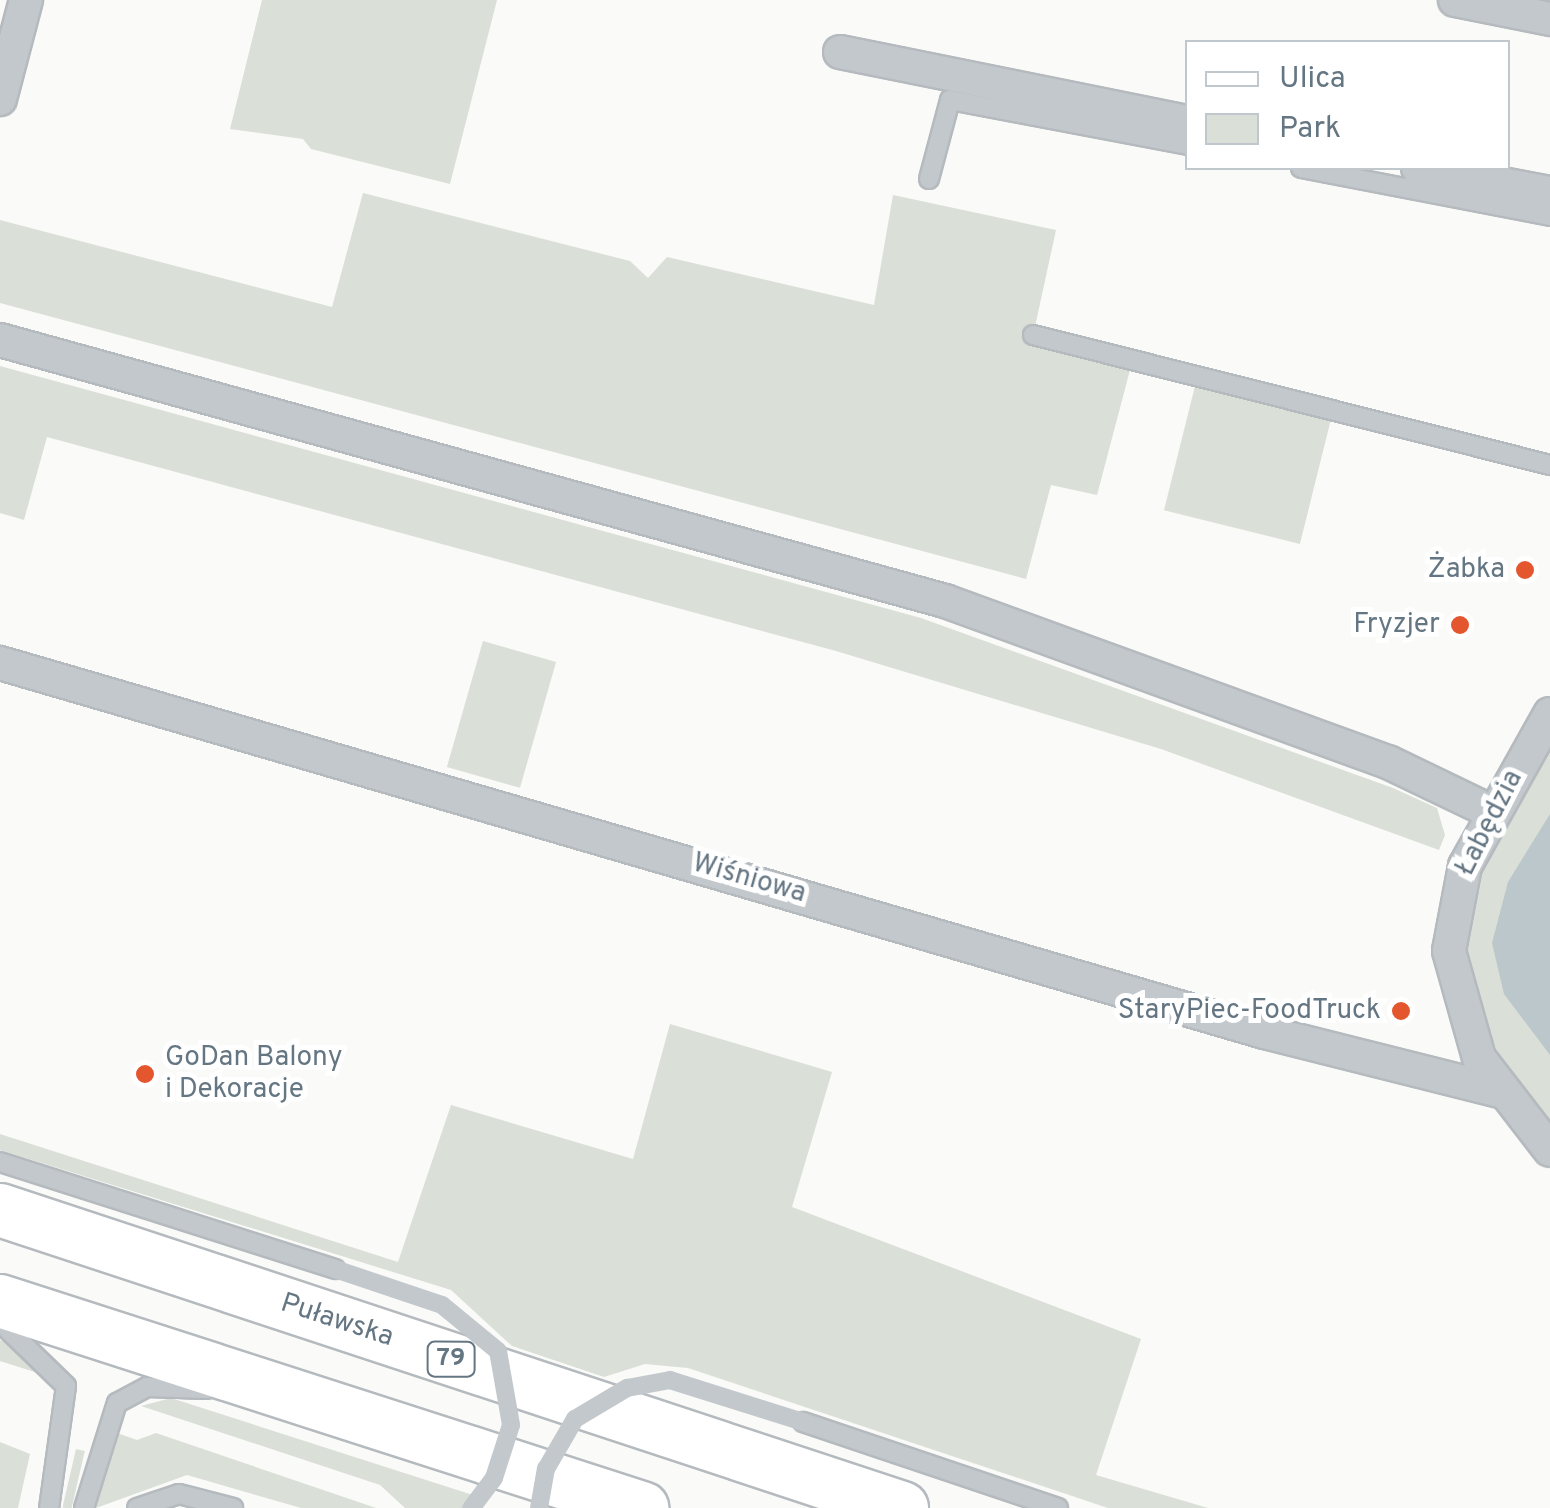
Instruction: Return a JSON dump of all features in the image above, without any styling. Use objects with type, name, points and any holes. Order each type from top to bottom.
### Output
[{"type":"main road","name":"Puławska","points":[[0,1210],[902,1508]]},
{"type":"main road","points":[[0,1301],[270,1392],[642,1508]]},
{"type":"street","points":[[0,100],[26,0]]},
{"type":"street","points":[[1456,0],[1550,19]]},
{"type":"street","points":[[840,52],[1185,121]]},
{"type":"street","points":[[1429,170],[1550,193]]},
{"type":"street","points":[[0,340],[944,601],[1388,762],[1492,812]]},
{"type":"street","name":"Wiśniowa","points":[[0,663],[1264,1032],[1499,1091]]},
{"type":"street","name":"Łabędzia","points":[[1550,714],[1492,812],[1458,882],[1449,951],[1467,1032],[1499,1091],[1550,1150]]},
{"type":"lane","points":[[929,179],[950,100],[1185,144]]},
{"type":"lane","points":[[1311,170],[1550,216]]},
{"type":"lane","points":[[1033,335],[1550,465]]},
{"type":"lane","points":[[0,1162],[442,1304],[498,1351],[512,1425],[494,1478],[471,1508]]},
{"type":"lane","points":[[0,1322],[47,1358],[66,1386],[49,1508]]},
{"type":"lane","points":[[539,1508],[546,1469],[575,1419],[628,1388],[670,1380],[1058,1508]]},
{"type":"lane","points":[[84,1508],[102,1429],[125,1398],[147,1387],[270,1392]]},
{"type":"lane","points":[[137,1508],[179,1494],[233,1508]]},
{"type":"green space","points":[[262,0],[497,0],[450,184],[311,149],[303,139],[230,129]]},
{"type":"green space","points":[[363,193],[630,261],[648,278],[667,257],[874,305],[893,195],[1056,230],[1031,345],[1130,370],[1097,495],[1051,485],[1026,579],[0,303],[0,220],[332,307]]},
{"type":"green space","points":[[0,366],[921,618],[1393,788],[1437,808],[1445,835],[1439,850],[1161,749],[836,651],[47,437],[24,520],[0,513]]},
{"type":"green space","points":[[1195,386],[1331,420],[1300,544],[1164,510]]},
{"type":"green space","points":[[483,641],[556,662],[520,788],[447,767]]},
{"type":"green space","points":[[1550,740],[1550,1126],[1486,1036],[1465,952],[1481,864]]},
{"type":"green space","points":[[670,1024],[832,1072],[792,1207],[1141,1339],[1096,1475],[1208,1508],[1108,1508],[688,1368],[645,1364],[604,1377],[512,1346],[451,1290],[0,1150],[0,1134],[398,1262],[451,1105],[633,1159]]},
{"type":"green space","points":[[0,1340],[18,1346],[44,1375],[0,1361]]},
{"type":"green space","points":[[171,1398],[476,1496],[472,1508],[405,1508],[380,1485],[141,1406]]},
{"type":"green space","points":[[114,1432],[137,1440],[156,1433],[376,1508],[301,1508],[187,1475],[96,1508]]},
{"type":"green space","points":[[0,1442],[30,1454],[18,1508],[0,1508]]},
{"type":"green space","points":[[76,1449],[85,1451],[72,1508],[63,1507]]},
{"type":"shaded area","points":[[1550,814],[1550,1055],[1504,994],[1492,943],[1508,882]]},
{"type":"place","name":"Żabka","points":[[1525,570]]},
{"type":"place","name":"Fryzjer","points":[[1460,625]]},
{"type":"place","name":"StaryPiec-FoodTruck","points":[[1401,1011]]},
{"type":"place","name":"GoDan Balony i Dekoracje","points":[[145,1074]]}]
